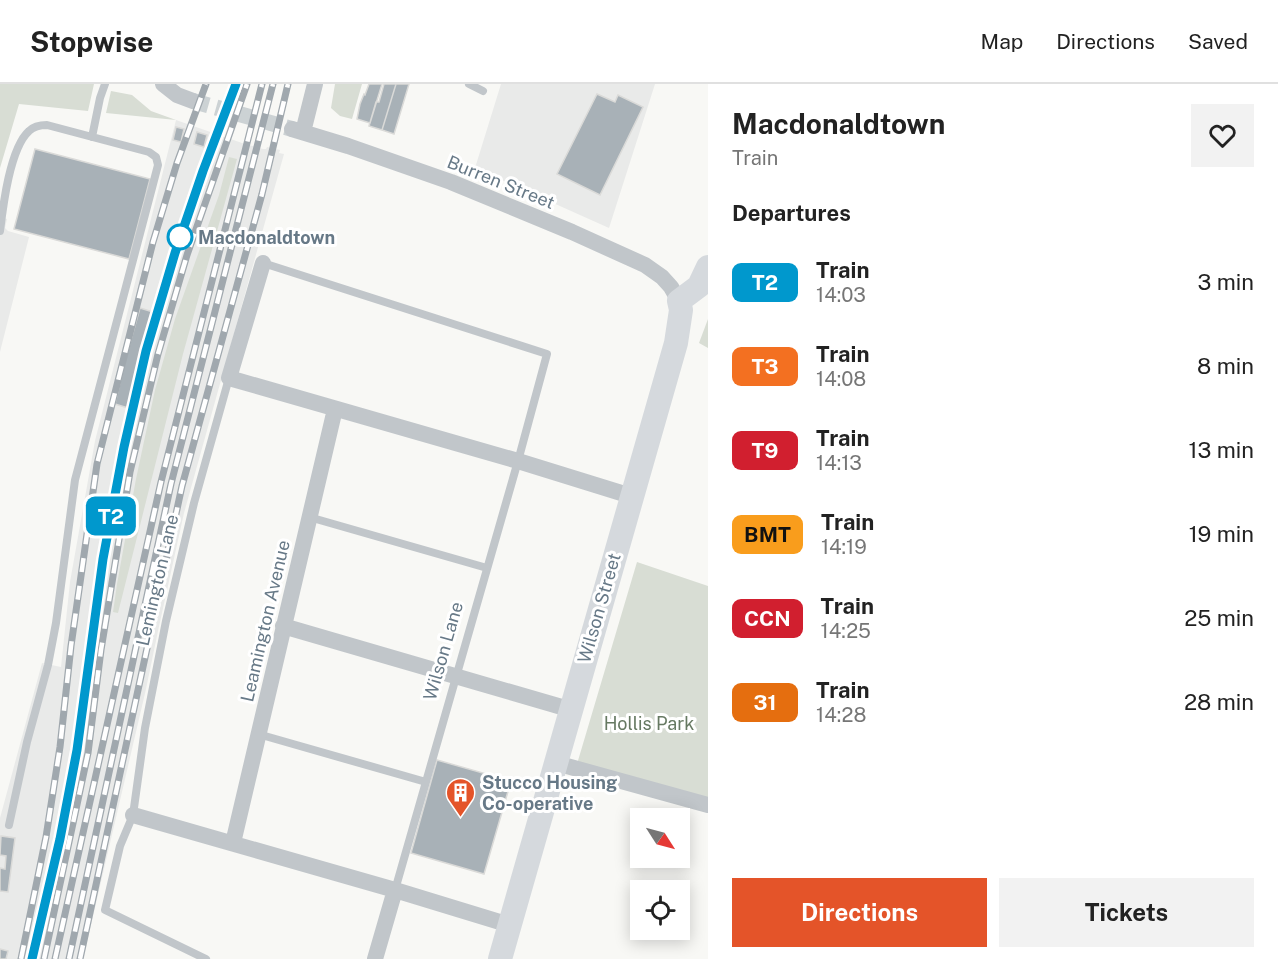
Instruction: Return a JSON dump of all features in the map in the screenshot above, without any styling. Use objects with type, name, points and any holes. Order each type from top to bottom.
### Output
[{"type":"street","points":[[163,84],[177,95],[194,101]]},
{"type":"street","name":"Burren Street","points":[[315,84],[297,130],[451,182],[611,249],[645,265],[662,277],[671,286],[679,302]]},
{"type":"street","name":"Lemington Lane","points":[[229,378],[263,263]]},
{"type":"street","points":[[679,302],[704,282]]},
{"type":"street","name":"Wilson Street","points":[[500,959],[678,336],[681,310],[679,302]]},
{"type":"street","points":[[229,378],[631,496]]},
{"type":"street","name":"Leamington Avenue","points":[[233,843],[335,409]]},
{"type":"street","points":[[283,626],[572,710]]},
{"type":"street","points":[[556,763],[708,805]]},
{"type":"street","points":[[133,815],[510,925]]},
{"type":"street","name":"Wilson Lane","points":[[375,959],[395,890]]},
{"type":"lane","points":[[92,137],[105,84]]},
{"type":"lane","points":[[469,84],[483,91]]},
{"type":"lane","points":[[0,231],[7,186],[19,144],[31,129],[46,125],[149,152],[156,157],[158,165],[75,480],[56,623],[48,665],[27,742],[9,825]]},
{"type":"lane","name":"Wilson Lane","points":[[263,263],[547,354],[395,890]]},
{"type":"lane","name":"Lemington Lane","points":[[206,959],[105,910],[120,846],[133,815],[166,621],[194,503],[229,378]]},
{"type":"lane","points":[[309,518],[487,568]]},
{"type":"lane","points":[[258,734],[426,782]]},
{"type":"shaded area","points":[[501,84],[655,84],[609,228],[475,168]]},
{"type":"shaded area","points":[[176,120],[242,143],[263,149],[267,147],[280,150],[279,153],[284,154],[184,513],[146,689],[83,959],[0,959],[0,818],[42,663],[61,667],[70,582],[95,441]]},
{"type":"shaded area","points":[[0,217],[7,219],[5,228],[8,231],[29,237],[0,352]]},
{"type":"green space","points":[[0,84],[94,84],[88,111],[19,104],[0,168]]},
{"type":"green space","points":[[335,84],[362,84],[352,119],[340,116],[331,108]]},
{"type":"green space","points":[[111,91],[132,95],[151,111],[176,120],[106,113]]},
{"type":"green space","points":[[229,157],[237,159],[183,354],[118,613],[113,612],[136,479],[155,390],[175,319],[219,195]]},
{"type":"green space","points":[[708,319],[708,348],[699,343]]},
{"type":"green space","name":"Hollis Park","points":[[637,562],[708,586],[708,801],[577,764]]},
{"type":"building","points":[[369,84],[382,84],[370,123],[357,119],[360,104]]},
{"type":"building","points":[[384,84],[396,84],[382,130],[369,126]]},
{"type":"building","points":[[396,84],[409,84],[394,134],[382,130]]},
{"type":"building","points":[[597,94],[615,102],[618,95],[643,107],[600,195],[557,174]]},
{"type":"building","points":[[176,127],[184,129],[181,142],[173,140]]},
{"type":"building","points":[[197,132],[207,135],[204,147],[194,144]]},
{"type":"building","points":[[35,149],[150,179],[129,259],[14,229]]},
{"type":"building","points":[[140,308],[153,312],[128,408],[115,404]]},
{"type":"building","name":"Stucco Housing Co-operative","points":[[437,760],[511,781],[484,874],[411,853]]},
{"type":"building","points":[[1,836],[15,838],[8,892],[0,891],[0,868],[5,869],[6,856],[0,855]]},
{"type":"building","points":[[0,949],[8,951],[6,959],[0,959]]},
{"type":"tunnel","points":[[193,101],[292,129]]},
{"type":"railway","points":[[21,959],[46,837],[60,747],[71,646],[97,464],[153,242],[177,163],[206,84]]},
{"type":"railway","points":[[32,959],[60,839],[77,750],[103,559],[124,447],[146,351],[175,253],[236,84]]},
{"type":"railway","points":[[44,959],[88,753],[101,650],[130,472],[158,354],[187,255],[247,84]]},
{"type":"railway","points":[[55,959],[161,482],[262,84]]},
{"type":"railway","points":[[69,959],[171,484],[273,84]]},
{"type":"railway","points":[[80,959],[182,486],[262,194],[288,84]]},
{"type":"train","name":"T2","points":[[32,959],[60,839],[77,750],[103,559],[124,447],[146,351],[175,253],[236,84]]},
{"type":"place","name":"Macdonaldtown","points":[[180,237]]},
{"type":"place","name":"Stucco Housing Co-operative","points":[[461,818]]}]
